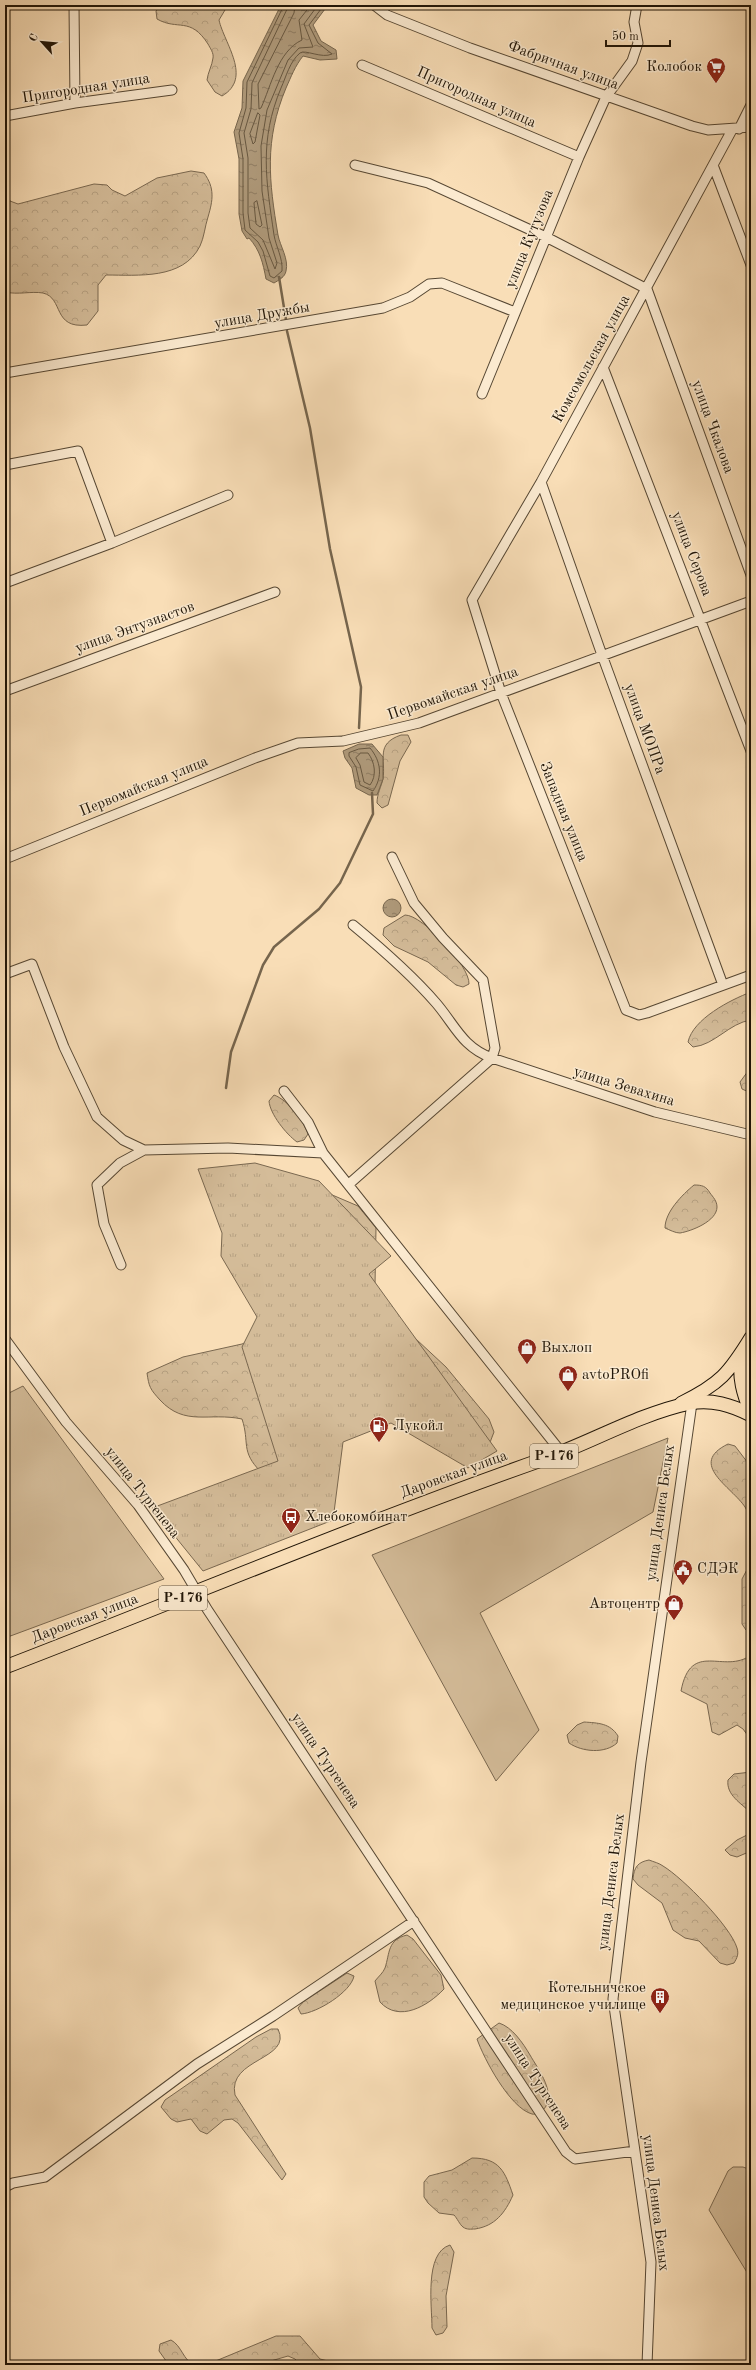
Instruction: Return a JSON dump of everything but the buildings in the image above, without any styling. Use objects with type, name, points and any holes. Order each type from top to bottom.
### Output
[{"type":"highway","name":"Даровская улица","points":[[5,1667],[437,1497],[562,1453],[669,1409],[692,1403],[710,1401],[724,1403],[751,1414]]},
{"type":"main road","name":"Даровская улица","points":[[669,1409],[704,1392],[719,1381],[730,1371],[751,1337]]},
{"type":"main road","points":[[742,1351],[739,1372],[741,1386],[751,1414]]},
{"type":"street","points":[[74,5],[75,103]]},
{"type":"street","name":"Фабричная улица","points":[[374,5],[387,15],[470,48],[692,126],[708,130],[751,127]]},
{"type":"street","name":"улица Кутузова","points":[[482,394],[578,157],[606,97],[632,61],[638,43],[634,22],[637,5]]},
{"type":"street","name":"Пригородная улица","points":[[362,65],[578,157]]},
{"type":"street","name":"Пригородная улица","points":[[5,116],[75,103],[172,90]]},
{"type":"street","name":"Комсомольская улица","points":[[472,600],[541,482],[713,165],[751,105]]},
{"type":"street","points":[[355,165],[428,183],[546,237],[647,289]]},
{"type":"street","points":[[713,165],[751,265]]},
{"type":"street","name":"улица Дружбы","points":[[5,373],[383,308],[410,297],[432,283],[442,283],[514,312]]},
{"type":"street","name":"улица Чкалова","points":[[647,289],[751,575]]},
{"type":"street","name":"улица Серова","points":[[603,367],[702,620],[751,751]]},
{"type":"street","points":[[5,465],[78,450],[112,543]]},
{"type":"street","name":"улица МОПРа","points":[[541,482],[602,656],[723,985]]},
{"type":"street","points":[[5,583],[112,543],[228,496]]},
{"type":"street","name":"улица Энтузиастов","points":[[5,690],[275,592]]},
{"type":"street","name":"Западная улица","points":[[472,600],[500,693],[626,1010],[639,1015],[648,1014],[723,985]]},
{"type":"street","name":"Первомайская улица","points":[[5,859],[255,758],[298,743],[343,741],[420,723],[751,601]]},
{"type":"street","points":[[349,1184],[492,1058],[495,1048],[483,980],[443,938],[414,903],[392,857]]},
{"type":"street","name":"улица Зевахина","points":[[353,925],[391,958],[436,1003],[464,1041],[482,1054],[655,1112],[751,1135]]},
{"type":"street","points":[[5,974],[32,964],[64,1047],[97,1118],[123,1140],[144,1150],[228,1148],[322,1153]]},
{"type":"street","points":[[723,985],[751,975]]},
{"type":"street","points":[[284,1091],[308,1122],[322,1153],[349,1184],[562,1453]]},
{"type":"street","points":[[121,1265],[104,1224],[97,1185],[120,1163],[144,1150]]},
{"type":"street","name":"улица Тургенева","points":[[5,1339],[66,1422],[138,1505],[184,1570],[196,1593],[566,2152],[575,2159],[635,2152]]},
{"type":"street","name":"улица Дениса Белых","points":[[647,2365],[651,2262],[613,2000],[641,1762],[692,1403]]},
{"type":"street","points":[[5,2187],[45,2177],[197,2064],[273,2016],[414,1921]]},
{"type":"green space","points":[[160,5],[228,5],[219,20],[234,60],[236,70],[235,80],[231,89],[222,96],[215,92],[207,80],[213,56],[212,51],[202,35],[189,27],[171,24],[157,19],[156,11]]},
{"type":"green space","points":[[191,171],[204,173],[208,178],[212,200],[200,246],[192,257],[183,265],[171,270],[145,275],[106,275],[98,285],[98,311],[87,325],[76,325],[68,322],[63,318],[54,301],[43,293],[5,292],[5,193],[10,201],[18,204],[94,184],[107,185],[112,190],[125,196],[157,178]]},
{"type":"green space","points":[[401,735],[408,735],[411,742],[400,761],[388,805],[382,808],[377,803],[384,772],[383,753],[388,743]]},
{"type":"green space","points":[[405,915],[413,917],[423,923],[444,943],[462,966],[469,984],[463,987],[456,985],[428,962],[394,946],[383,935],[384,928]]},
{"type":"green space","points":[[751,992],[751,1020],[736,1025],[701,1045],[693,1047],[688,1042],[691,1034],[705,1018],[723,1005]]},
{"type":"green space","points":[[751,1067],[751,1093],[742,1089],[740,1082]]},
{"type":"green space","points":[[274,1095],[285,1101],[303,1123],[308,1134],[304,1140],[297,1142],[288,1134],[275,1118],[269,1101]]},
{"type":"green space","points":[[255,1163],[319,1181],[391,1256],[369,1274],[497,1451],[468,1468],[391,1423],[343,1442],[333,1520],[203,1571],[152,1508],[278,1461],[242,1347],[257,1317],[221,1256],[222,1233],[198,1169]]},
{"type":"green space","points":[[694,1185],[705,1187],[715,1199],[717,1207],[713,1217],[697,1228],[685,1232],[678,1233],[665,1228],[668,1216],[675,1204]]},
{"type":"green space","points":[[330,1194],[358,1206],[376,1228],[375,1286],[387,1312],[446,1367],[489,1419],[494,1432],[489,1445],[397,1411],[261,1472],[250,1458],[242,1419],[230,1417],[188,1416],[169,1408],[152,1390],[149,1385],[147,1373],[183,1357],[242,1344],[256,1338]]},
{"type":"green space","points":[[23,1386],[164,1579],[5,1638],[5,1395]]},
{"type":"green space","points":[[668,1438],[653,1512],[480,1613],[539,1730],[496,1781],[372,1555]]},
{"type":"green space","points":[[728,1444],[735,1446],[751,1467],[751,1527],[745,1507],[716,1476],[712,1467],[712,1459],[716,1452]]},
{"type":"green space","points":[[751,1562],[751,1633],[746,1630],[742,1624],[742,1579]]},
{"type":"green space","points":[[751,1655],[751,1704],[746,1713],[751,1727],[751,1740],[743,1729],[737,1725],[719,1735],[712,1732],[707,1704],[681,1691],[686,1675],[692,1666],[700,1662],[730,1662],[741,1660]]},
{"type":"green space","points":[[584,1722],[599,1723],[611,1728],[618,1736],[617,1743],[606,1749],[587,1750],[569,1743],[567,1735],[577,1725]]},
{"type":"green space","points":[[751,1772],[751,1813],[729,1790],[728,1780],[734,1774]]},
{"type":"green space","points":[[751,1833],[751,1851],[737,1857],[730,1855],[725,1850],[737,1840]]},
{"type":"green space","points":[[649,1860],[660,1864],[672,1872],[694,1892],[726,1928],[733,1939],[738,1952],[734,1963],[727,1965],[720,1963],[699,1941],[685,1938],[673,1930],[662,1903],[638,1885],[633,1879],[634,1871],[637,1866],[642,1862]]},
{"type":"green space","points":[[407,1935],[413,1939],[441,1975],[444,1989],[422,2006],[404,2012],[388,2008],[380,2002],[375,1981],[385,1968],[390,1948],[396,1940]]},
{"type":"green space","points":[[347,1973],[354,1976],[347,1989],[324,2006],[308,2013],[301,2014],[298,2008],[303,2002]]},
{"type":"green space","points":[[499,2023],[513,2032],[521,2041],[542,2075],[548,2090],[548,2097],[547,2104],[543,2110],[538,2113],[532,2114],[515,2103],[499,2082],[480,2048],[477,2039]]},
{"type":"green space","points":[[271,2029],[278,2029],[280,2039],[276,2047],[269,2054],[240,2073],[235,2083],[235,2095],[286,2174],[282,2180],[238,2123],[232,2119],[224,2120],[207,2134],[200,2131],[191,2119],[177,2122],[171,2119],[161,2107],[165,2100],[256,2037]]},
{"type":"green space","points":[[472,2158],[489,2161],[500,2168],[504,2173],[513,2195],[503,2213],[494,2222],[475,2229],[469,2229],[464,2228],[454,2215],[439,2213],[428,2203],[424,2197],[424,2182],[429,2176],[452,2170]]},
{"type":"green space","points":[[733,2167],[743,2167],[751,2170],[751,2279],[709,2210],[728,2171]]},
{"type":"green space","points":[[450,2245],[454,2252],[446,2296],[447,2327],[443,2333],[436,2335],[432,2328],[431,2281],[436,2258],[442,2250]]},
{"type":"green space","points":[[276,2336],[300,2336],[320,2359],[344,2365],[301,2365],[295,2359],[288,2356],[257,2365],[206,2365]]},
{"type":"green space","points":[[171,2340],[178,2346],[187,2360],[194,2365],[169,2365],[159,2351],[160,2344]]},
{"type":"water","points":[[281,5],[328,5],[313,25],[321,41],[336,50],[337,59],[320,60],[303,56],[291,76],[279,107],[271,144],[270,161],[272,197],[278,235],[287,266],[282,278],[274,283],[266,279],[258,252],[253,243],[249,238],[247,239],[242,231],[239,214],[239,159],[234,132],[242,108],[243,81]]},
{"type":"water","points":[[359,744],[372,744],[383,757],[383,779],[377,795],[369,795],[356,788],[352,768],[345,758],[343,751]]},
{"type":"water","points":[[392,899],[396,900],[400,904],[400,912],[396,916],[392,917],[388,916],[384,912],[383,908],[384,904],[388,900]]},
{"type":"waterway","points":[[279,277],[286,320]]},
{"type":"waterway","points":[[287,331],[310,428],[330,549],[361,687],[359,728]]},
{"type":"waterway","points":[[226,1088],[231,1052],[263,965],[274,947],[319,909],[340,883],[373,814],[372,793]]},
{"type":"place","name":"Колобок","points":[[716,84]]},
{"type":"place","name":"Выхлоп","points":[[527,1365]]},
{"type":"place","name":"avtoPROfi","points":[[568,1392]]},
{"type":"place","name":"Лукойл","points":[[379,1443]]},
{"type":"place","name":"Хлебокомбинат","points":[[291,1534]]},
{"type":"place","name":"СДЭК","points":[[683,1586]]},
{"type":"place","name":"Автоцентр","points":[[674,1621]]},
{"type":"place","name":"Котельничское медицинское училище","points":[[660,2014]]}]
